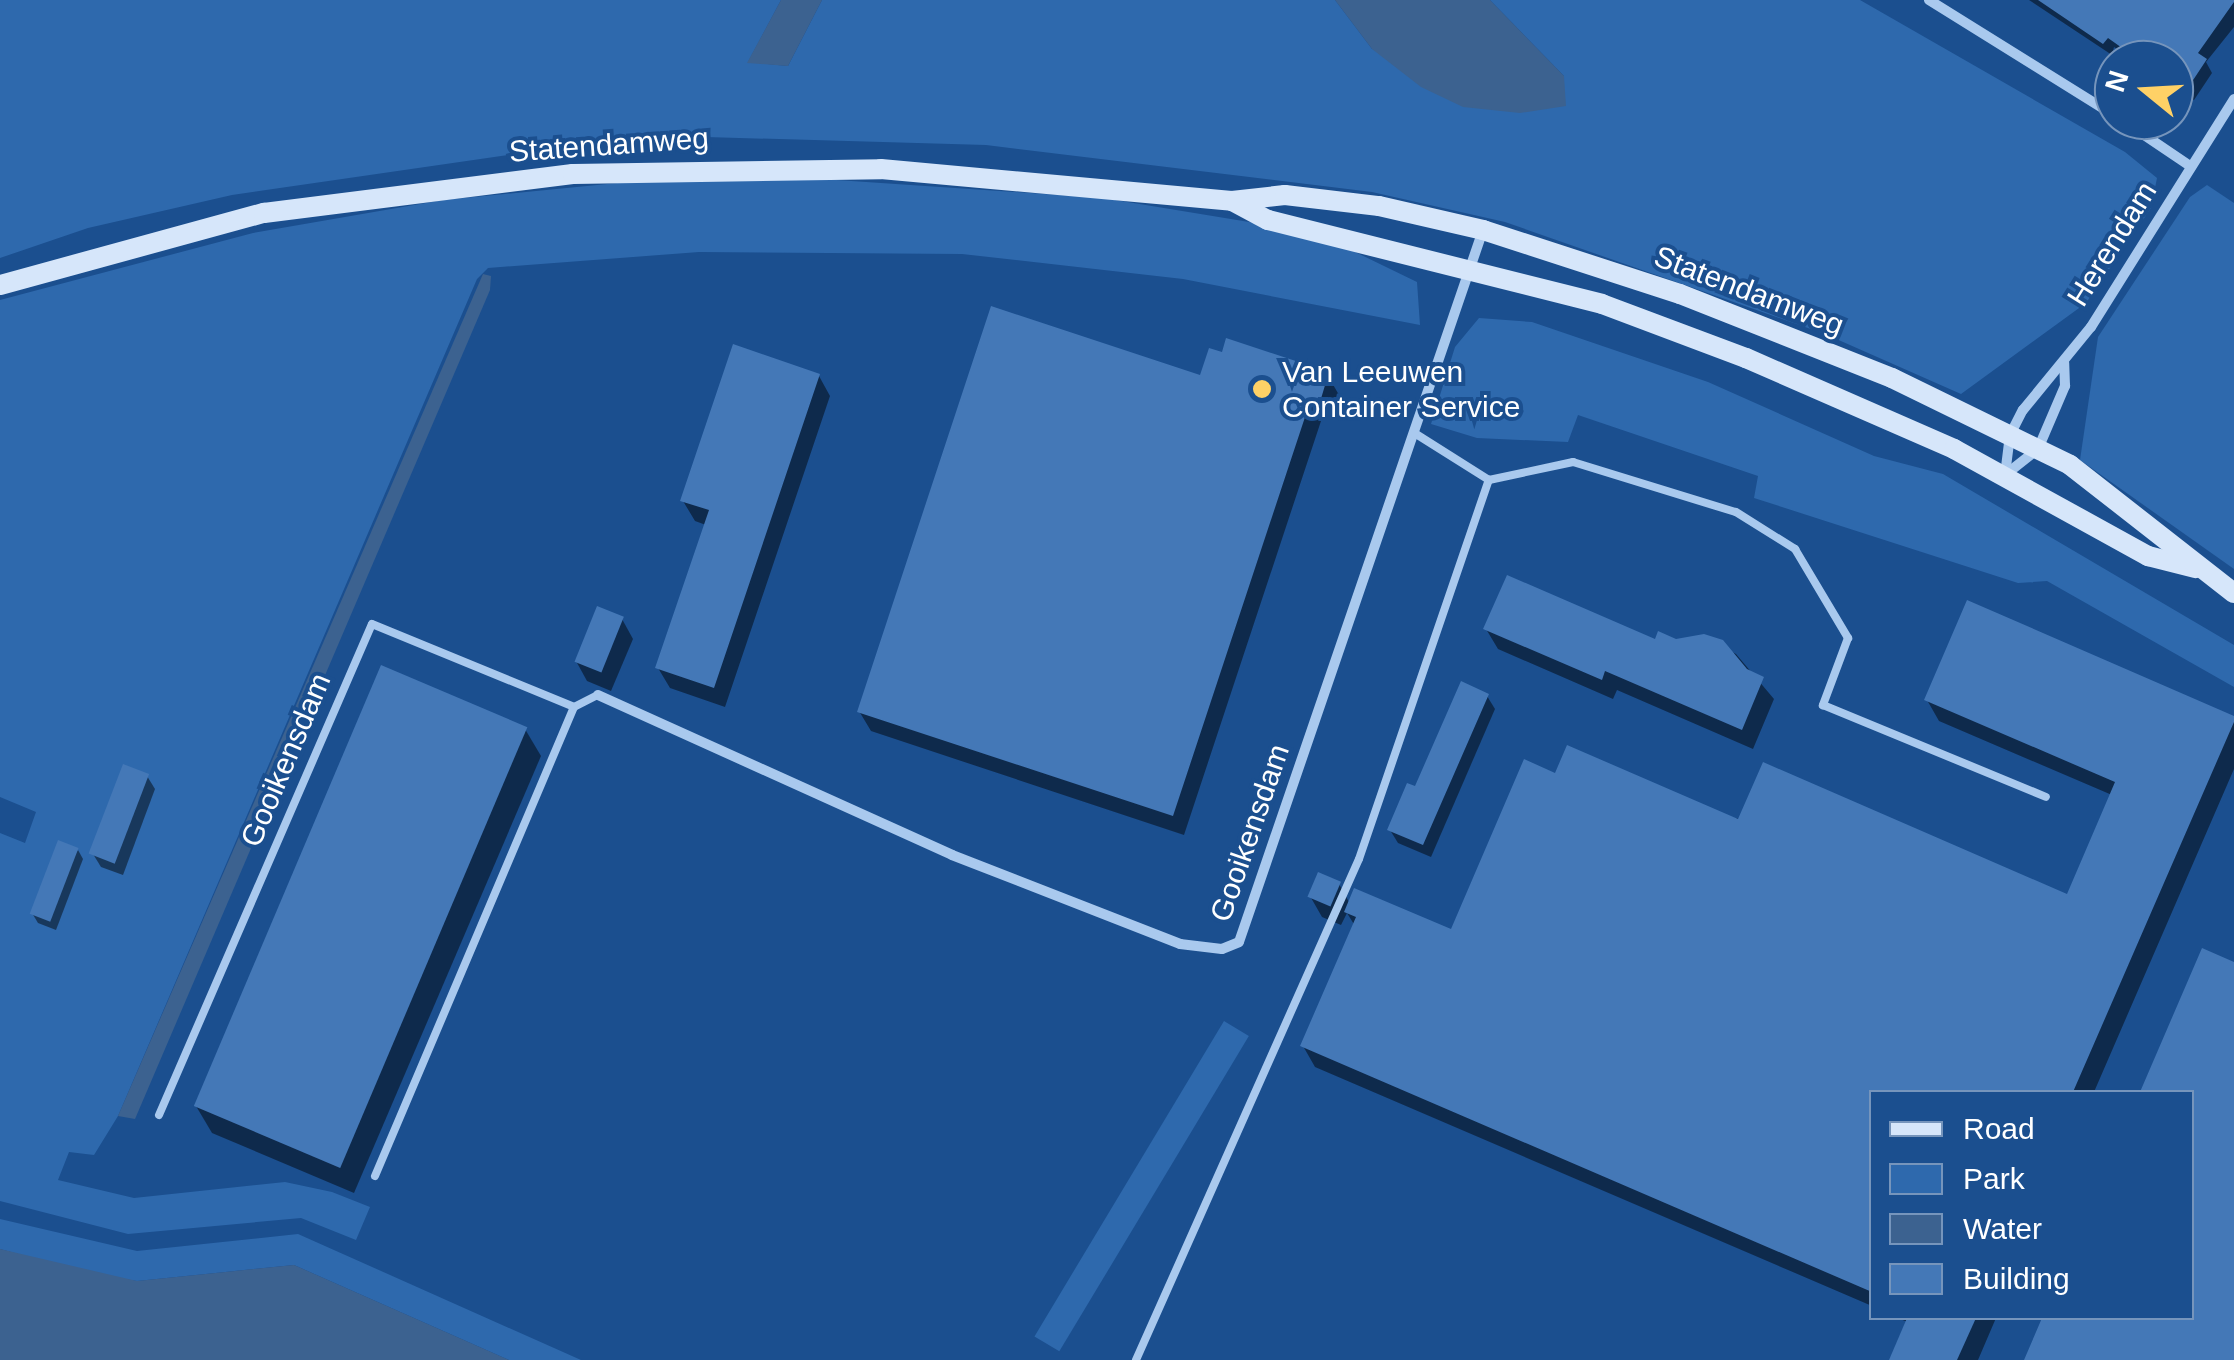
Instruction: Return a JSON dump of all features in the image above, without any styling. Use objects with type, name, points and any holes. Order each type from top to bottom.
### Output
[{"type":"main road","name":"Statendamweg","points":[[0,285],[264,213],[573,174],[882,169],[1232,201],[1284,195],[1379,206],[1483,230],[1680,294],[1892,378],[2038,449],[2161,530],[2195,568],[2234,593]]},
{"type":"main road","name":"Statendamweg","points":[[1232,201],[1268,220],[1472,266],[1602,304],[1746,358],[2005,475],[2148,556],[2195,568]]},
{"type":"street","points":[[1928,0],[2094,102]]},
{"type":"street","name":"Herendam","points":[[2005,475],[2010,435],[2064,363],[2234,100]]},
{"type":"street","points":[[2152,140],[2190,166]]},
{"type":"street","name":"Gooikensdam","points":[[598,694],[952,855],[1180,944],[1222,949],[1239,942],[1483,230]]},
{"type":"street","name":"Herendam","points":[[2005,475],[2038,449],[2065,386],[2064,363]]},
{"type":"lane","points":[[1416,434],[1489,480],[1573,462],[1736,512],[1795,549],[1848,638],[1824,705],[2046,797]]},
{"type":"lane","points":[[1136,1360],[1358,859],[1489,480]]},
{"type":"lane","name":"Gooikensdam","points":[[159,1116],[372,624],[574,707],[598,694]]},
{"type":"lane","points":[[375,1176],[574,707]]},
{"type":"green space","points":[[0,0],[781,0],[748,62],[788,66],[822,0],[1335,0],[1372,49],[1564,76],[1490,0],[1860,0],[2094,134],[2094,140],[2104,140],[2125,152],[2157,178],[2151,208],[2086,303],[1961,394],[1825,334],[1505,222],[1372,192],[986,145],[706,137],[508,155],[232,195],[88,228],[0,258]]},
{"type":"green space","points":[[807,178],[1103,198],[1316,233],[1417,282],[1420,325],[1183,279],[962,254],[699,252],[488,268],[477,279],[118,1116],[94,1155],[69,1152],[58,1180],[134,1198],[285,1182],[332,1192],[370,1207],[356,1240],[301,1218],[128,1234],[0,1201],[0,833],[25,843],[36,812],[0,797],[0,300],[253,233],[443,200],[648,180]]},
{"type":"green space","points":[[2207,185],[2234,203],[2234,569],[2080,460],[2098,337],[2190,197]]},
{"type":"green space","points":[[1479,318],[1532,322],[1708,382],[1874,456],[1943,474],[2234,645],[2234,687],[2047,581],[2018,583],[1754,498],[1758,476],[1578,415],[1568,442],[1477,438],[1431,424],[1455,347]]},
{"type":"green space","points":[[1224,1021],[1249,1036],[1059,1351],[1034,1336]]},
{"type":"green space","points":[[0,1219],[137,1251],[298,1234],[581,1360],[509,1360],[294,1265],[137,1281],[96,1275],[0,1249]]},
{"type":"water","points":[[781,0],[822,0],[788,66],[747,63]]},
{"type":"water","points":[[1335,0],[1490,0],[1564,76],[1566,106],[1520,113],[1463,107],[1421,87],[1372,49]]},
{"type":"water","points":[[483,274],[491,276],[490,290],[135,1119],[118,1116]]},
{"type":"water","points":[[0,1249],[137,1281],[294,1265],[509,1360],[0,1360]]},
{"type":"building","points":[[2038,0],[2234,0],[2198,53],[2207,59],[2194,79],[2194,40],[2097,40]]},
{"type":"building","points":[[991,306],[1200,375],[1209,348],[1222,352],[1226,338],[1329,372],[1320,402],[1311,399],[1173,816],[857,712]]},
{"type":"building","points":[[733,344],[820,374],[714,688],[655,668],[709,510],[680,501]]},
{"type":"building","points":[[1507,575],[1655,639],[1658,631],[1676,639],[1704,634],[1723,640],[1747,669],[1764,677],[1742,730],[1605,671],[1602,680],[1483,629]]},
{"type":"building","points":[[1967,600],[2234,716],[2234,722],[2074,1090],[1869,1090],[1869,1291],[1300,1046],[1356,917],[1344,912],[1354,888],[1451,929],[1524,759],[1555,773],[1567,745],[1738,819],[1763,762],[2067,894],[2115,782],[1924,700]]},
{"type":"building","points":[[597,606],[624,617],[601,672],[575,662]]},
{"type":"building","points":[[381,665],[527,727],[340,1168],[194,1106]]},
{"type":"building","points":[[1461,681],[1489,694],[1423,845],[1387,830],[1407,783],[1415,786]]},
{"type":"building","points":[[123,764],[149,774],[115,864],[89,854]]},
{"type":"building","points":[[58,840],[79,848],[50,922],[30,914]]},
{"type":"building","points":[[1318,872],[1341,882],[1330,907],[1307,897]]},
{"type":"building","points":[[2202,948],[2234,962],[2234,1360],[2024,1360],[2041,1320],[2194,1320],[2194,1090],[2141,1090]]},
{"type":"building","points":[[1906,1320],[1975,1320],[1957,1360],[1889,1360]]},
{"type":"place","name":"Van Leeuwen Container Service","points":[[1262,389]]}]
